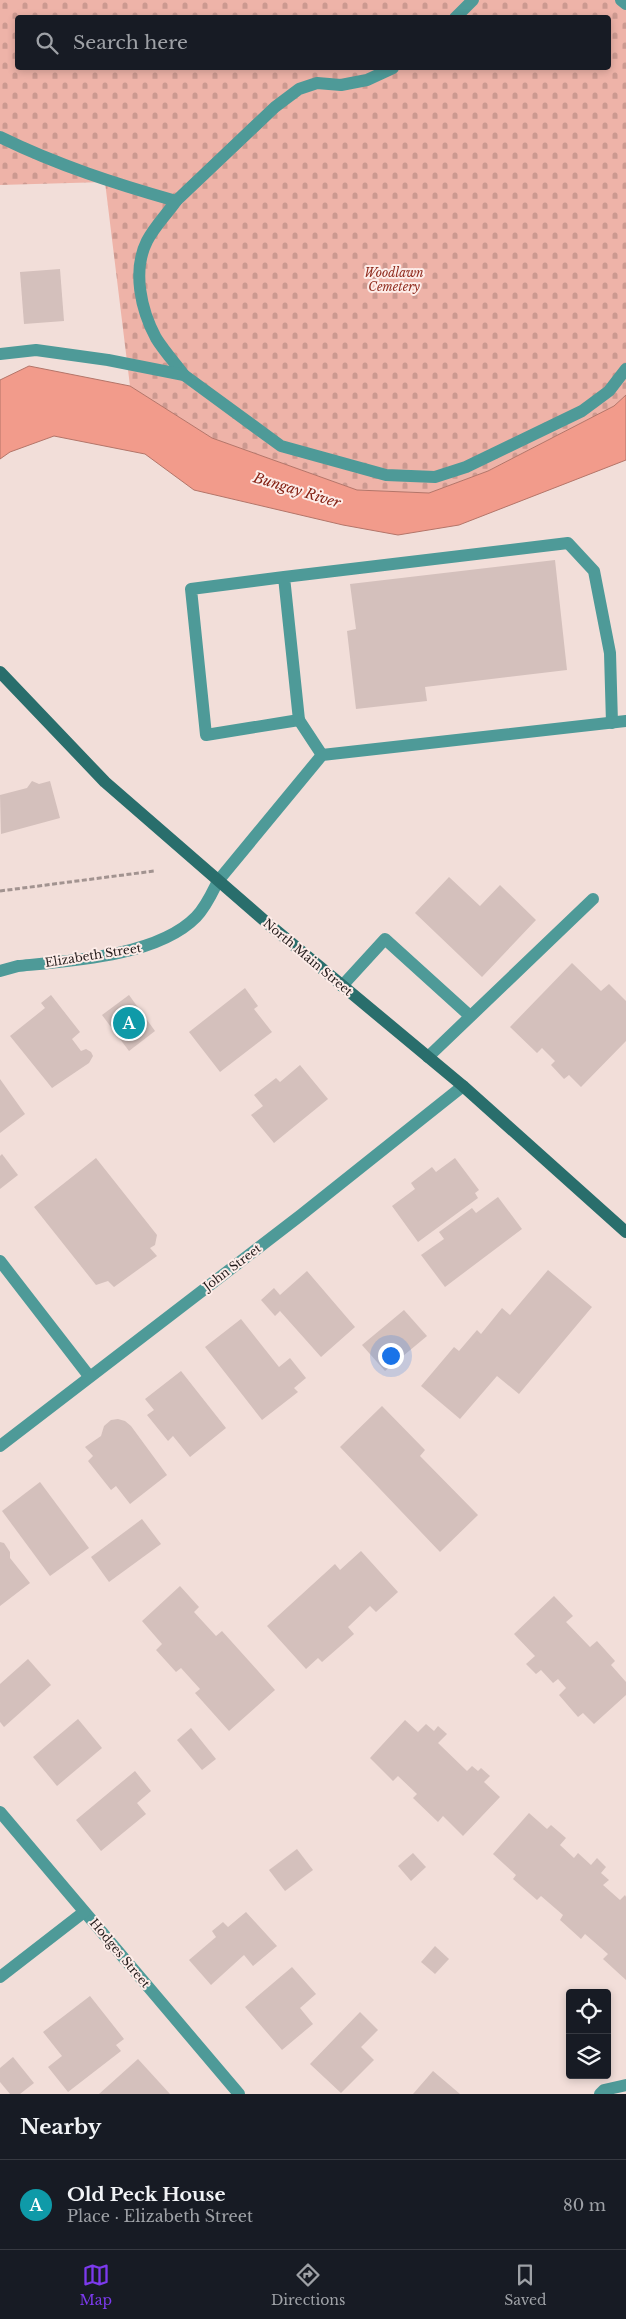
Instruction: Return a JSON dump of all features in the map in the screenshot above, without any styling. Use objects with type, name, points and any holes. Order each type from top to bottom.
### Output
[{"type":"main road","name":"North Main Street","points":[[0,672],[105,782],[342,986],[463,1086],[626,1232]]},
{"type":"street","points":[[458,15],[473,0]]},
{"type":"street","points":[[621,0],[626,4]]},
{"type":"street","points":[[389,70],[367,80],[341,85],[317,83],[300,89],[276,107],[176,201],[147,241],[140,258],[139,287],[146,313],[157,338],[184,375],[282,446],[386,475],[435,477],[466,467],[582,411],[609,391],[626,369]]},
{"type":"street","points":[[0,137],[38,156],[110,182],[176,201]]},
{"type":"street","points":[[0,354],[36,350],[108,360],[184,375]]},
{"type":"street","points":[[299,720],[206,735],[191,589],[568,543],[594,571],[610,653],[612,723]]},
{"type":"street","points":[[284,578],[299,720],[322,755],[626,721]]},
{"type":"street","name":"Elizabeth Street","points":[[0,971],[18,966],[132,950],[172,935],[196,917],[218,880],[322,755]]},
{"type":"street","points":[[428,1057],[593,899]]},
{"type":"street","points":[[342,986],[385,940],[470,1016]]},
{"type":"street","name":"John Street","points":[[0,1446],[300,1215],[463,1086]]},
{"type":"street","points":[[0,1262],[89,1376]]},
{"type":"street","name":"Hodges Street","points":[[0,1812],[239,2094]]},
{"type":"street","points":[[0,1977],[84,1912]]},
{"type":"street","points":[[600,2094],[604,2090],[626,2085]]},
{"type":"path","points":[[0,891],[154,871]]},
{"type":"green space","name":"Woodlawn Cemetery","points":[[0,0],[626,0],[626,395],[614,406],[488,471],[429,493],[357,490],[212,438],[130,386],[105,182],[0,185]]},
{"type":"water","name":"Bungay River","points":[[29,366],[130,386],[212,438],[357,490],[429,493],[488,471],[614,406],[626,395],[626,460],[459,525],[398,535],[343,525],[194,490],[145,454],[54,436],[10,452],[0,459],[0,380]]},
{"type":"building","points":[[60,269],[64,321],[24,324],[20,272]]},
{"type":"building","points":[[555,560],[567,670],[425,687],[427,701],[356,709],[347,631],[356,629],[350,584]]},
{"type":"building","points":[[32,781],[39,784],[50,781],[60,818],[1,834],[0,795],[27,788]]},
{"type":"building","points":[[449,877],[480,906],[500,885],[536,920],[482,977],[415,913]]},
{"type":"building","points":[[572,963],[601,991],[609,984],[626,1001],[626,1041],[581,1087],[569,1075],[564,1079],[551,1065],[555,1061],[542,1048],[537,1053],[510,1027]]},
{"type":"building","points":[[245,988],[258,1006],[254,1009],[272,1032],[220,1072],[189,1032]]},
{"type":"building","points":[[51,995],[80,1032],[72,1039],[81,1051],[86,1049],[93,1056],[89,1063],[52,1088],[10,1036],[45,1008],[41,1003]]},
{"type":"building","points":[[129,995],[155,1031],[129,1051],[102,1015]]},
{"type":"building","points":[[300,1065],[328,1099],[274,1143],[251,1115],[263,1106],[254,1095],[276,1078],[280,1082]]},
{"type":"building","points":[[0,1079],[25,1114],[0,1133]]},
{"type":"building","points":[[2,1154],[18,1175],[0,1189],[0,1156]]},
{"type":"building","points":[[96,1158],[157,1235],[155,1245],[150,1248],[157,1256],[114,1287],[108,1281],[96,1285],[34,1207]]},
{"type":"building","points":[[455,1158],[479,1190],[475,1193],[478,1198],[418,1242],[392,1206],[415,1189],[411,1183],[432,1167],[436,1172]]},
{"type":"building","points":[[498,1197],[522,1229],[445,1287],[421,1255],[444,1239],[439,1232],[472,1208],[476,1213]]},
{"type":"building","points":[[548,1270],[592,1307],[519,1394],[497,1376],[460,1419],[421,1386],[454,1347],[459,1351],[477,1330],[481,1334],[502,1308],[510,1315]]},
{"type":"building","points":[[307,1271],[355,1327],[321,1357],[280,1311],[275,1316],[261,1300],[274,1288],[280,1295]]},
{"type":"building","points":[[404,1310],[427,1336],[385,1371],[362,1345]]},
{"type":"building","points":[[241,1319],[279,1367],[290,1358],[306,1378],[294,1388],[298,1392],[262,1420],[205,1347]]},
{"type":"building","points":[[181,1371],[226,1428],[190,1457],[173,1436],[168,1441],[147,1415],[154,1410],[145,1399]]},
{"type":"building","points":[[382,1406],[425,1450],[420,1456],[478,1515],[440,1552],[340,1447]]},
{"type":"building","points":[[111,1420],[125,1421],[131,1426],[167,1475],[130,1504],[116,1486],[111,1490],[88,1461],[93,1456],[85,1447],[101,1436],[104,1426]]},
{"type":"building","points":[[40,1482],[89,1548],[50,1576],[2,1511]]},
{"type":"building","points":[[142,1519],[161,1544],[109,1582],[91,1557]]},
{"type":"building","points":[[0,1542],[4,1543],[10,1552],[10,1558],[30,1583],[0,1606]]},
{"type":"building","points":[[361,1551],[398,1592],[376,1612],[370,1606],[348,1627],[354,1634],[322,1662],[318,1658],[306,1669],[267,1626],[335,1564],[340,1570]]},
{"type":"building","points":[[180,1586],[199,1607],[194,1612],[216,1636],[222,1631],[275,1690],[229,1731],[195,1693],[200,1689],[181,1668],[176,1672],[156,1650],[162,1644],[142,1621]]},
{"type":"building","points":[[554,1596],[573,1616],[566,1622],[590,1647],[597,1641],[615,1661],[611,1665],[626,1682],[626,1695],[594,1724],[583,1713],[578,1717],[559,1695],[566,1688],[558,1679],[553,1683],[541,1670],[536,1674],[526,1664],[535,1656],[514,1634]]},
{"type":"building","points":[[28,1659],[51,1685],[4,1727],[0,1722],[0,1684]]},
{"type":"building","points":[[78,1719],[102,1748],[57,1786],[33,1757]]},
{"type":"building","points":[[405,1720],[418,1732],[426,1724],[434,1731],[438,1726],[447,1734],[438,1743],[467,1771],[472,1766],[478,1771],[481,1768],[490,1776],[484,1782],[500,1797],[463,1836],[443,1816],[438,1822],[413,1798],[417,1794],[398,1776],[393,1781],[370,1758]]},
{"type":"building","points":[[191,1728],[216,1759],[202,1770],[177,1740]]},
{"type":"building","points":[[135,1771],[151,1791],[137,1803],[146,1814],[101,1851],[76,1820]]},
{"type":"building","points":[[529,1813],[547,1829],[551,1825],[566,1838],[560,1845],[574,1858],[578,1853],[591,1865],[597,1858],[606,1867],[601,1873],[609,1880],[603,1885],[620,1900],[625,1895],[626,1980],[603,1959],[608,1954],[585,1934],[581,1939],[560,1920],[563,1915],[541,1896],[537,1900],[513,1879],[516,1875],[493,1854]]},
{"type":"building","points":[[297,1849],[313,1870],[285,1891],[269,1870]]},
{"type":"building","points":[[413,1853],[426,1867],[411,1881],[398,1866]]},
{"type":"building","points":[[246,1912],[277,1946],[253,1966],[244,1955],[211,1985],[189,1960],[216,1937],[212,1931],[223,1922],[228,1927]]},
{"type":"building","points":[[435,1946],[449,1959],[435,1974],[421,1962]]},
{"type":"building","points":[[292,1967],[316,1994],[300,2008],[313,2024],[282,2050],[245,2007]]},
{"type":"building","points":[[90,1996],[124,2039],[116,2045],[121,2051],[68,2092],[48,2067],[62,2056],[43,2032]]},
{"type":"building","points":[[360,2012],[378,2030],[361,2047],[374,2060],[341,2093],[310,2064]]},
{"type":"building","points":[[13,2057],[34,2083],[20,2094],[10,2094],[0,2082],[0,2068]]},
{"type":"building","points":[[138,2059],[170,2094],[99,2094]]},
{"type":"building","points":[[433,2071],[460,2094],[413,2094]]},
{"type":"place","name":"Old Peck House","points":[[129,1023]]}]
